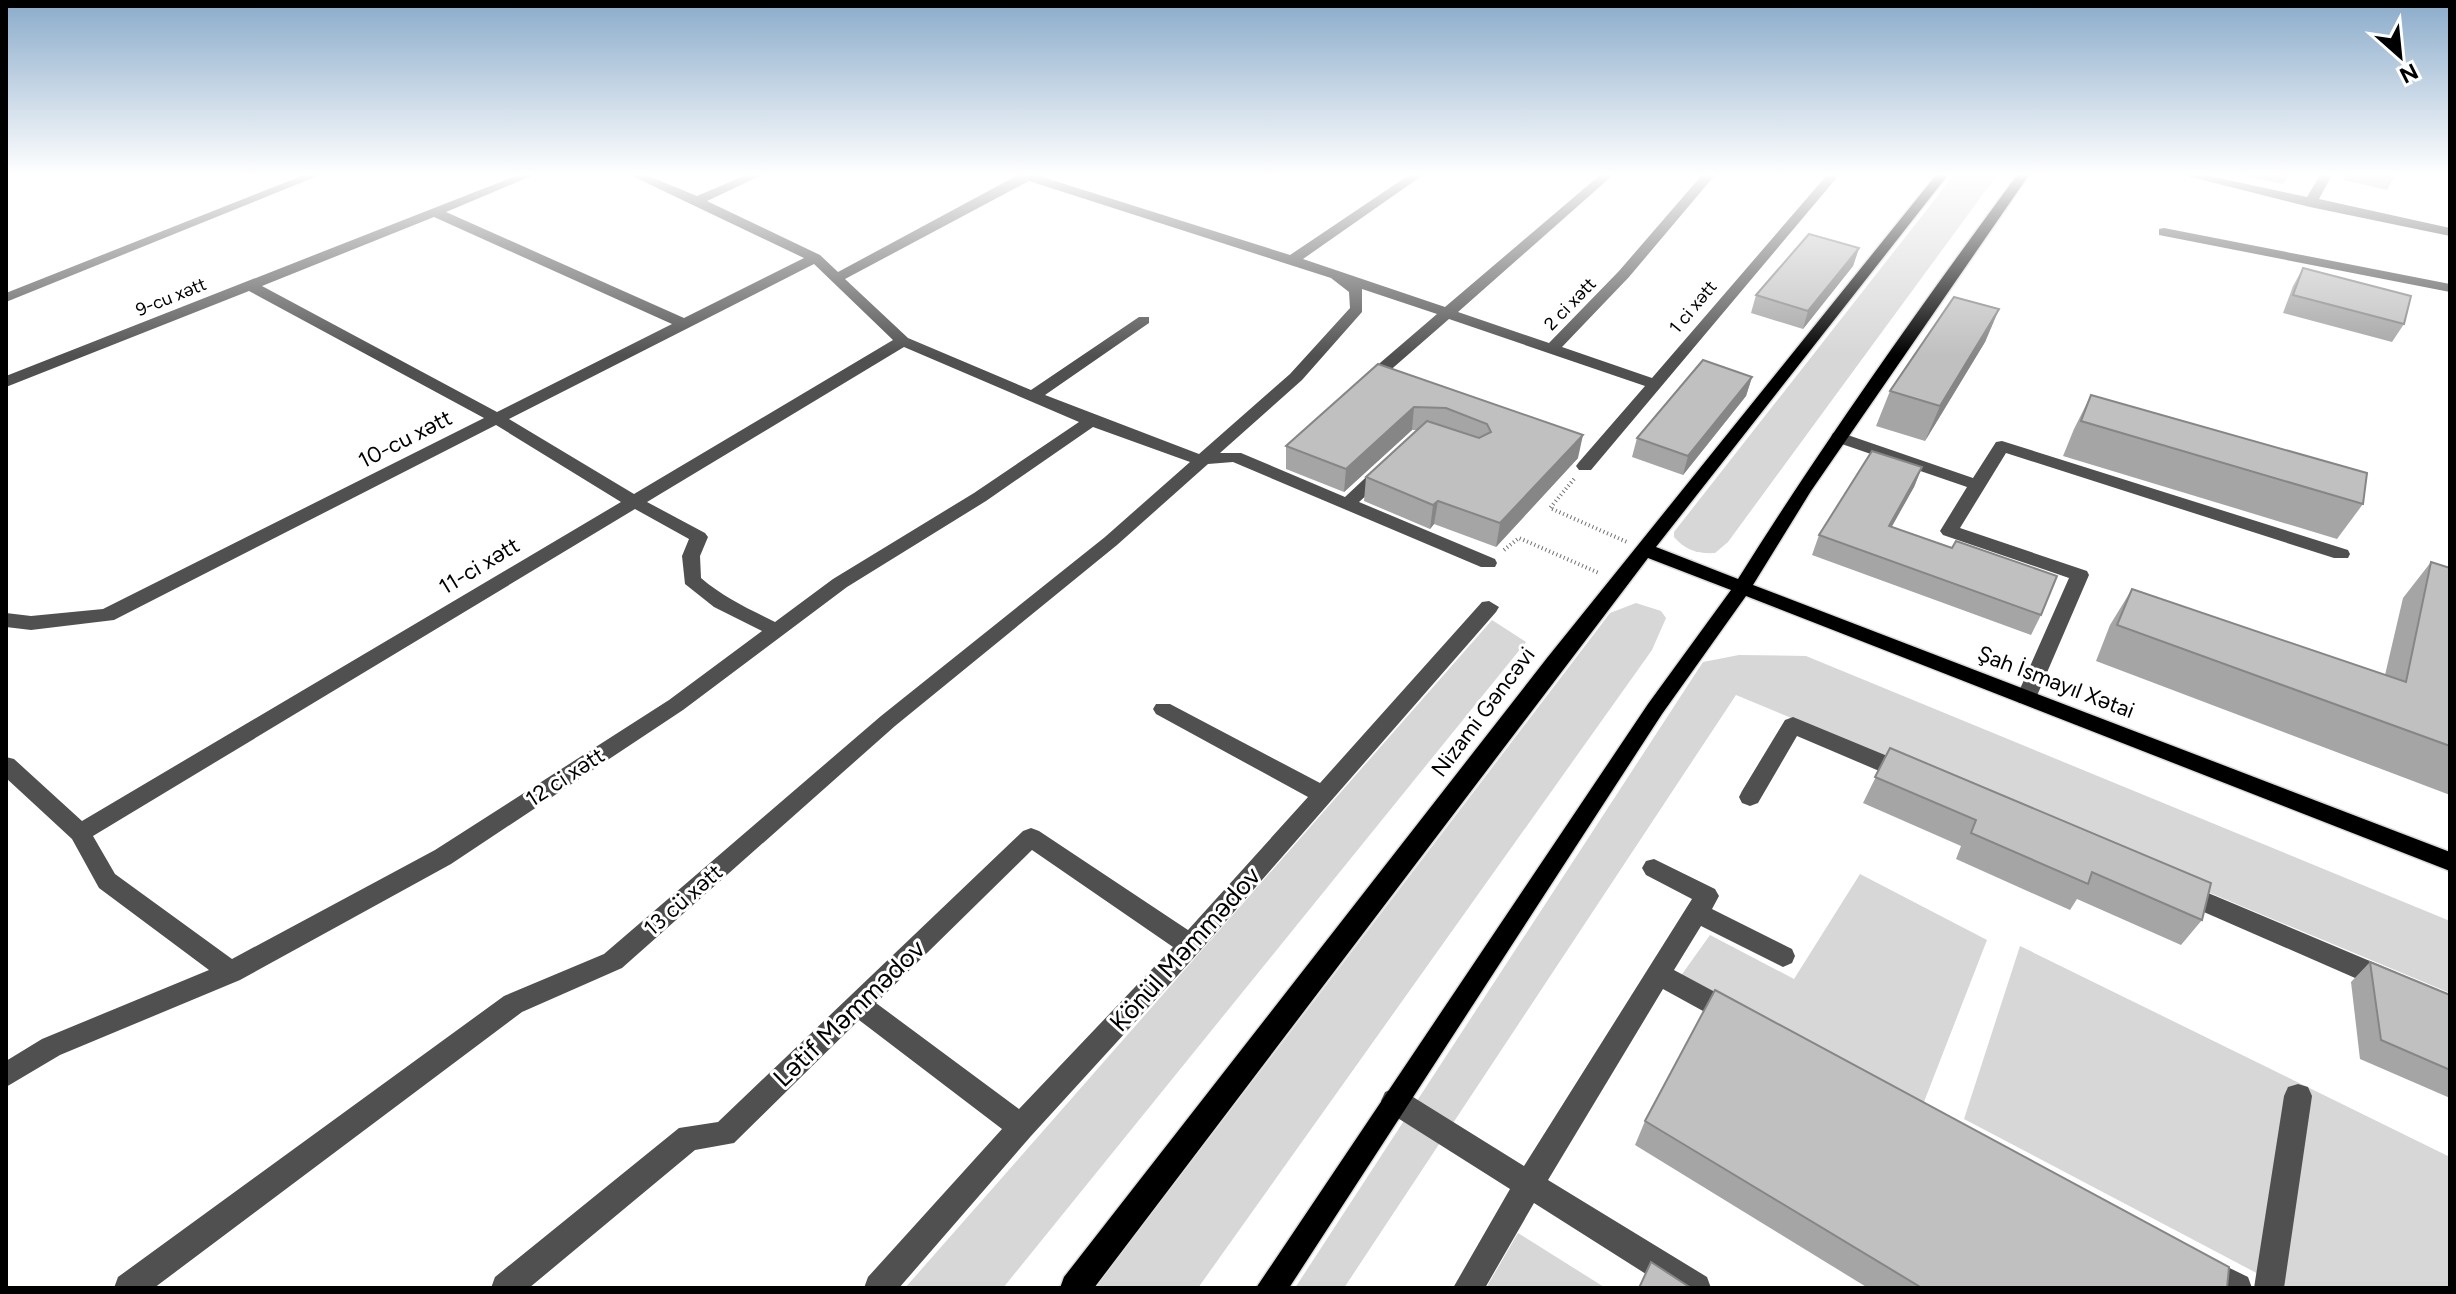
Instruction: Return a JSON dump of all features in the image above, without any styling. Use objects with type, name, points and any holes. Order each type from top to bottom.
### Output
[{"type":"main road","name":"Nizami Gəncəvi","points":[[1075,1288],[1618,581],[1894,235]]},
{"type":"main road","points":[[1271,1288],[1655,709],[1742,588],[1839,437],[1981,235]]},
{"type":"main road","name":"Şah İsmayıl Xətai","points":[[1643,549],[2450,862]]},
{"type":"street","points":[[6,298],[163,235]]},
{"type":"street","name":"9-cu xətt","points":[[6,382],[375,235]]},
{"type":"street","points":[[486,235],[684,324]]},
{"type":"street","points":[[769,235],[815,258],[903,341],[1091,421],[1200,460],[1235,457],[1274,466],[1347,504],[1488,563]]},
{"type":"street","points":[[836,278],[915,235]]},
{"type":"street","points":[[1214,235],[1655,384]]},
{"type":"street","points":[[1292,260],[1328,235]]},
{"type":"street","points":[[1351,397],[1536,235]]},
{"type":"street","name":"2 ci xətt","points":[[1551,349],[1657,235]]},
{"type":"street","name":"1 ci xətt","points":[[1585,466],[1782,235]]},
{"type":"street","points":[[2181,235],[2450,288]]},
{"type":"street","name":"10-cu xətt","points":[[6,620],[31,623],[107,615],[815,258]]},
{"type":"street","name":"13 cü xətt","points":[[129,1288],[513,1004],[613,961],[888,721],[1111,541],[1296,377],[1357,309],[1356,290],[1336,275]]},
{"type":"street","points":[[250,285],[496,418],[634,502],[699,537],[691,556],[692,580],[707,594],[776,630]]},
{"type":"street","points":[[1033,396],[1144,320]]},
{"type":"street","name":"11-ci xətt","points":[[80,833],[903,341]]},
{"type":"street","name":"12 ci xətt","points":[[6,1075],[51,1047],[231,972],[443,857],[676,705],[840,583],[980,497],[1091,421]]},
{"type":"street","points":[[1839,437],[1977,485]]},
{"type":"street","points":[[2026,698],[2080,575],[1949,531],[2002,446],[2341,554]]},
{"type":"street","points":[[1347,504],[1399,456]]},
{"type":"street","name":"Könül Məmmədov","points":[[879,1288],[1021,1127],[1190,945],[1489,607]]},
{"type":"street","points":[[1163,709],[1323,795]]},
{"type":"street","points":[[1750,797],[1793,725],[1924,781]]},
{"type":"street","points":[[6,765],[80,833],[107,881],[231,972]]},
{"type":"street","name":"Lətif Məmmədov","points":[[506,1288],[689,1137],[724,1134],[1031,837],[1190,945]]},
{"type":"street","points":[[1468,1288],[1707,896],[1654,868]]},
{"type":"street","points":[[2158,881],[2406,988]]},
{"type":"street","points":[[1697,913],[1783,956]]},
{"type":"street","points":[[1658,974],[1755,1026]]},
{"type":"street","points":[[857,1004],[1021,1127]]},
{"type":"street","points":[[2269,1288],[2298,1096]]},
{"type":"street","points":[[1395,1101],[1696,1288]]},
{"type":"street","points":[[2182,1258],[2237,1288]]},
{"type":"path","points":[[1585,466],[1550,508],[1643,549]]},
{"type":"path","points":[[1488,563],[1519,538],[1618,581]]},
{"type":"shaded area","points":[[1907,235],[1953,235],[1728,542],[1715,553],[1697,552],[1683,545],[1674,537],[1674,532]]},
{"type":"shaded area","points":[[1636,603],[1661,611],[1666,618],[1652,650],[1198,1288],[1095,1288],[1610,613]]},
{"type":"shaded area","points":[[1492,620],[1526,642],[1003,1288],[905,1288]]},
{"type":"shaded area","points":[[1739,655],[1806,656],[2450,921],[2450,993],[1736,695],[1344,1288],[1295,1288],[1703,662]]},
{"type":"shaded area","points":[[1860,874],[1987,940],[1922,1107],[1675,984],[1710,935],[1794,979]]},
{"type":"shaded area","points":[[2020,946],[2450,1157],[2450,1288],[2285,1288],[1964,1119]]},
{"type":"shaded area","points":[[1518,1233],[1604,1287],[1604,1288],[1486,1288]]},
{"type":"building","points":[[1808,235],[1859,248],[1808,311],[1756,295]]},
{"type":"building","points":[[2303,268],[2411,296],[2404,324],[2293,295]]},
{"type":"building","points":[[1954,297],[1999,309],[1940,406],[1890,391]]},
{"type":"building","points":[[1703,360],[1752,377],[1688,456],[1637,438]]},
{"type":"building","points":[[1378,364],[1583,435],[1500,523],[1438,501],[1433,505],[1366,477],[1427,421],[1479,438],[1491,432],[1487,424],[1446,408],[1414,407],[1346,469],[1286,446]]},
{"type":"building","points":[[2091,395],[2367,473],[2363,504],[2081,421]]},
{"type":"building","points":[[1872,451],[1922,467],[1889,526],[1952,548],[1956,541],[2057,576],[2041,615],[1819,535]]},
{"type":"building","points":[[2431,562],[2450,568],[2450,746],[2117,625],[2132,589],[2406,682]]},
{"type":"building","points":[[1890,748],[2211,883],[2202,920],[2092,872],[2088,884],[1971,833],[1976,820],[1875,777]]},
{"type":"building","points":[[2370,962],[2450,995],[2450,1070],[2381,1040]]},
{"type":"building","points":[[1715,990],[2229,1267],[2227,1288],[1922,1288],[1645,1121]]},
{"type":"building","points":[[1651,1262],[1691,1288],[1639,1288]]}]
